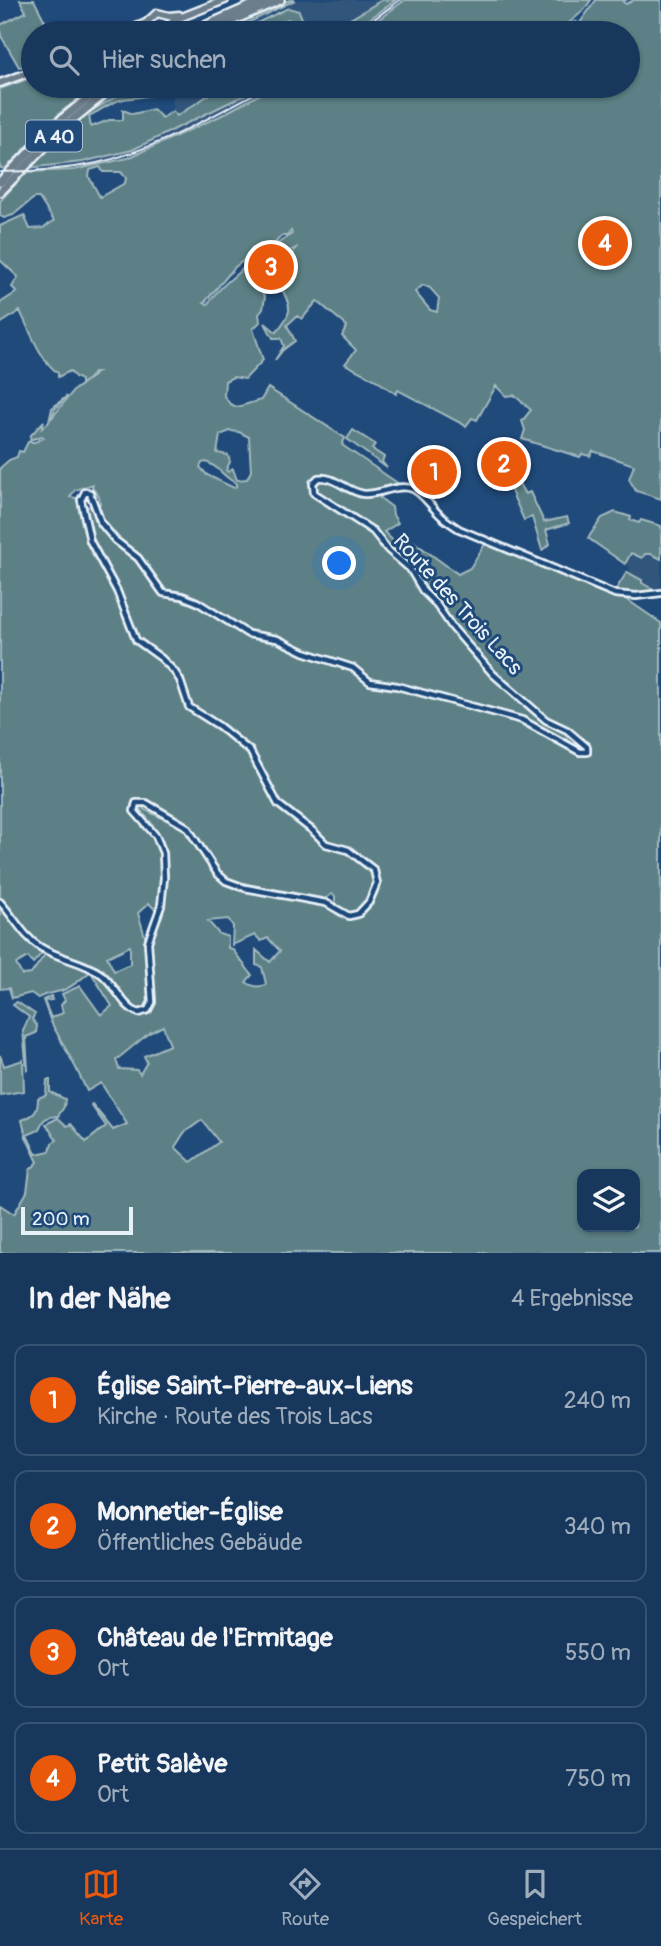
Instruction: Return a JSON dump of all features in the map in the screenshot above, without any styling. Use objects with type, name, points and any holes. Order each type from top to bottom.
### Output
[{"type":"highway","points":[[216,21],[264,0]]},
{"type":"highway","points":[[232,21],[280,0]]},
{"type":"highway","name":"A 40","points":[[0,182],[56,125],[89,98]]},
{"type":"highway","name":"A 40","points":[[0,192],[66,125],[99,98]]},
{"type":"main road","points":[[176,21],[225,0]]},
{"type":"main road","points":[[150,20],[157,13],[166,16],[188,14]]},
{"type":"main road","points":[[166,16],[168,21]]},
{"type":"main road","points":[[0,83],[21,75]]},
{"type":"street","name":"Route des Trois Lacs","points":[[0,902],[33,942],[101,974],[130,1007],[139,1013],[148,1010],[152,1002],[148,942],[160,912],[164,878],[161,846],[152,830],[134,811],[136,803],[143,802],[184,824],[216,873],[226,881],[327,903],[343,915],[351,916],[358,914],[369,902],[376,888],[377,877],[361,858],[343,848],[326,844],[278,804],[248,748],[190,708],[174,671],[136,640],[117,592],[92,546],[81,496],[86,492],[91,495],[103,526],[115,540],[138,558],[163,593],[197,602],[248,635],[277,639],[307,653],[353,668],[370,682],[397,686],[468,707],[513,716],[580,752],[587,753],[587,748],[571,733],[552,724],[493,674],[423,591],[410,569],[388,550],[373,531],[316,494],[312,486],[315,480],[323,477],[361,494],[404,488],[417,492],[439,515],[459,529],[607,592],[630,596],[661,593]]},
{"type":"shaded area","points":[[295,0],[382,0],[345,21],[303,21],[299,11],[288,8],[287,5]]},
{"type":"shaded area","points":[[396,0],[405,0],[376,21],[367,21]]},
{"type":"shaded area","points":[[173,98],[205,98],[176,116],[173,111]]},
{"type":"shaded area","points":[[238,98],[253,98],[128,158],[74,170],[37,172],[39,168],[82,162],[132,150]]},
{"type":"shaded area","points":[[631,553],[651,554],[661,559],[661,590],[656,591],[627,572],[630,568],[625,564]]},
{"type":"green space","points":[[20,0],[34,0],[45,21],[21,21],[19,67],[1,36],[0,25],[26,12]]},
{"type":"green space","points":[[289,0],[295,0],[252,21],[240,21]]},
{"type":"green space","points":[[382,0],[396,0],[367,21],[345,21]]},
{"type":"green space","points":[[405,0],[591,0],[571,21],[376,21]]},
{"type":"green space","points":[[596,0],[626,0],[623,2],[626,4],[634,0],[661,0],[661,499],[636,491],[629,479],[634,465],[593,451],[590,456],[582,454],[580,457],[522,439],[525,430],[522,421],[531,410],[514,395],[506,396],[496,386],[477,420],[472,418],[466,426],[398,390],[396,394],[345,364],[356,350],[342,336],[347,326],[317,301],[302,319],[297,316],[287,325],[295,341],[275,360],[284,346],[281,338],[273,338],[265,323],[276,332],[287,318],[288,302],[278,280],[296,248],[269,261],[262,268],[262,293],[265,297],[263,309],[259,314],[260,322],[253,329],[263,360],[245,379],[233,377],[225,381],[224,396],[230,404],[237,407],[261,400],[268,388],[345,438],[342,445],[399,484],[361,490],[336,480],[330,483],[357,496],[383,495],[380,498],[392,507],[398,523],[384,532],[407,554],[414,553],[410,546],[414,542],[458,574],[470,568],[485,544],[605,594],[626,599],[661,623],[661,1253],[0,1253],[0,1205],[14,1214],[27,1192],[30,1170],[38,1162],[26,1137],[22,1120],[35,1112],[38,1098],[46,1095],[47,1080],[50,1080],[50,1092],[65,1099],[64,1107],[58,1116],[46,1119],[39,1130],[27,1135],[36,1154],[50,1151],[52,1143],[57,1140],[46,1124],[58,1118],[67,1126],[71,1124],[86,1142],[106,1126],[92,1104],[113,1130],[127,1124],[101,1083],[87,1091],[51,1022],[43,1000],[51,996],[52,1000],[44,1001],[51,1018],[63,1013],[61,1005],[65,1000],[62,994],[80,986],[101,1015],[112,1006],[92,974],[95,972],[114,990],[131,1013],[144,1015],[153,1008],[151,940],[161,918],[165,899],[166,850],[153,825],[138,807],[140,805],[185,829],[215,875],[237,888],[323,905],[341,917],[354,919],[361,916],[371,904],[378,881],[378,875],[374,875],[368,899],[361,908],[350,914],[335,905],[335,896],[332,894],[324,900],[228,880],[218,872],[187,822],[148,799],[136,800],[131,805],[131,812],[154,836],[162,862],[157,912],[149,903],[138,913],[146,940],[149,1000],[144,1008],[139,1010],[103,969],[56,952],[34,940],[0,898],[0,468],[17,457],[19,451],[23,452],[28,442],[44,438],[42,436],[30,440],[31,435],[44,421],[42,428],[49,422],[52,408],[67,396],[55,409],[51,419],[81,385],[81,380],[70,371],[58,377],[58,373],[41,353],[20,311],[0,324],[0,303],[17,292],[12,287],[18,277],[0,260],[0,226],[24,215],[30,229],[43,228],[54,221],[39,198],[34,198],[13,215],[4,218],[0,216],[0,201],[27,172],[74,170],[128,158],[253,98],[640,98],[640,21],[581,21]],"holes":[[[100,167],[103,172],[121,172],[126,178],[125,183],[100,197],[89,177],[90,170]],[[291,231],[292,234],[234,277],[208,304],[204,303],[235,267],[265,244],[268,245],[263,250],[281,236],[287,236]],[[423,285],[430,288],[439,298],[437,312],[430,310],[415,292]],[[230,431],[249,437],[251,471],[247,479],[237,480],[233,469],[228,472],[226,470],[230,462],[228,455],[217,453],[220,435]],[[206,462],[236,483],[236,487],[207,475],[200,467]],[[93,484],[100,504],[82,508],[76,498],[70,497],[75,490]],[[228,919],[233,926],[232,945],[255,935],[261,941],[268,938],[280,951],[270,962],[256,950],[256,965],[262,967],[266,984],[256,986],[246,982],[252,975],[232,949],[228,948],[228,937],[219,934],[208,921]],[[130,946],[130,964],[114,971],[107,957]],[[163,1026],[170,1045],[144,1056],[147,1062],[140,1074],[137,1070],[119,1069],[116,1060],[149,1033]],[[202,1120],[219,1142],[191,1162],[175,1147],[184,1133]]]},
{"type":"green space","points":[[288,8],[299,11],[303,21],[288,19],[261,21]]},
{"type":"green space","points":[[21,81],[21,98],[79,98],[61,112],[5,169],[0,168],[0,89]]},
{"type":"green space","points":[[114,98],[131,98],[115,102],[89,116],[91,127],[109,120],[123,120],[123,110],[133,114],[153,109],[162,118],[173,111],[177,116],[204,98],[238,98],[132,150],[82,162],[28,168],[83,116]]},
{"type":"green space","points":[[353,430],[375,444],[372,449],[384,457],[382,462],[387,468],[347,439]]},
{"type":"green space","points":[[515,477],[525,494],[530,492],[544,522],[567,517],[569,523],[546,530],[550,544],[542,550],[532,517],[524,520],[507,482]]},
{"type":"green space","points":[[615,512],[631,517],[630,520],[639,523],[641,520],[661,526],[661,559],[651,554],[645,554],[642,558],[631,553],[625,564],[588,538],[602,518]]},
{"type":"green space","points":[[627,572],[642,580],[642,583],[656,591],[615,591]]},
{"type":"green space","points":[[0,906],[21,934],[43,952],[33,963],[28,957],[16,964],[22,975],[31,974],[46,953],[91,971],[61,991],[38,998],[31,993],[12,998],[9,988],[0,989]]},
{"type":"green space","points":[[17,1002],[35,1014],[32,1019],[37,1026],[36,1033],[26,1037],[28,1070],[23,1031],[29,1017],[13,1005]]},
{"type":"green space","points":[[0,1055],[4,1066],[23,1060],[24,1091],[0,1095]]},
{"type":"railway","points":[[371,21],[400,0]]},
{"type":"railway","points":[[0,172],[73,167],[120,157],[185,130],[246,98]]},
{"type":"place","name":"Petit Salève","points":[[605,243]]},
{"type":"place","name":"Château de l'Ermitage","points":[[271,267]]},
{"type":"place","name":"Monnetier-Église","points":[[504,464]]},
{"type":"place","name":"Église Saint-Pierre-aux-Liens","points":[[434,472]]}]
